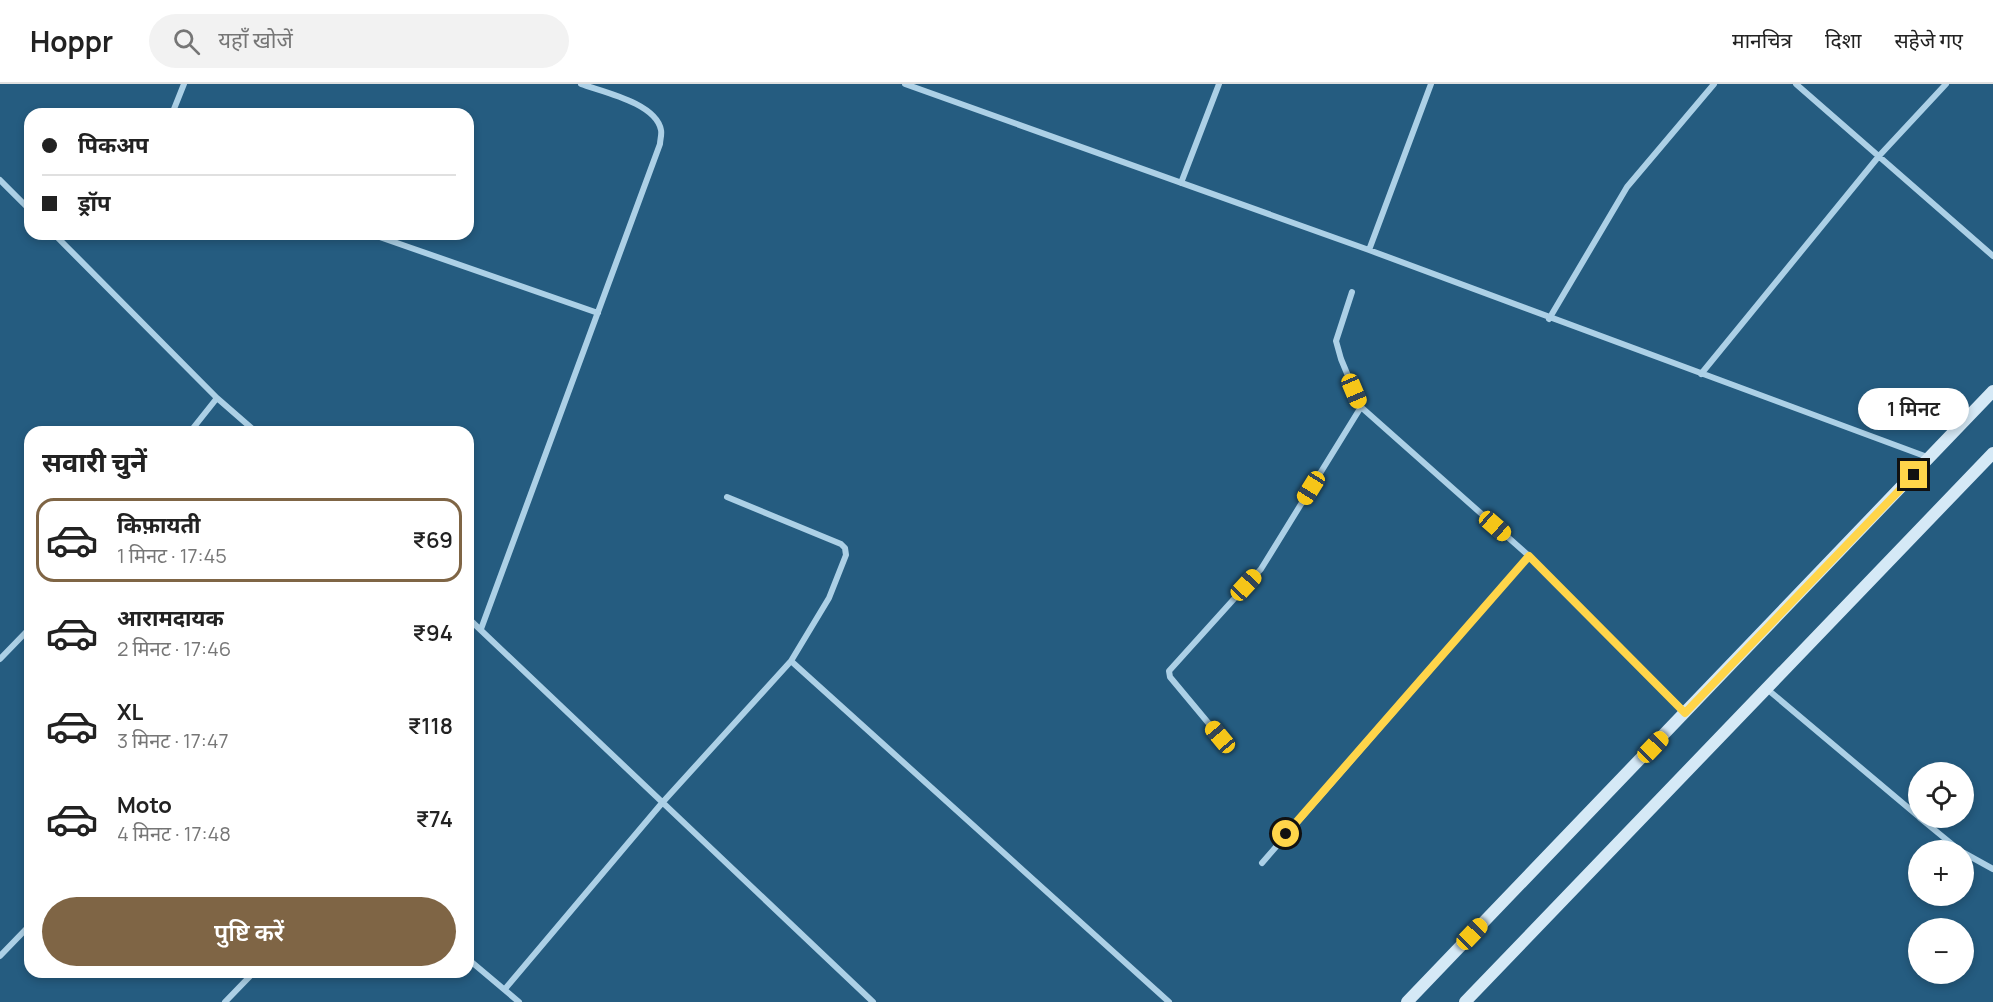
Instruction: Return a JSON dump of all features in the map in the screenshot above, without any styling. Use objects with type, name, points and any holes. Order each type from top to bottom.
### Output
[{"type":"main road","points":[[1407,1002],[1993,391]]},
{"type":"main road","points":[[1466,1002],[1993,453]]},
{"type":"street","points":[[174,108],[184,84]]},
{"type":"street","points":[[481,629],[660,144],[661,130],[651,113],[640,105],[581,84]]},
{"type":"street","points":[[905,84],[1369,250],[1549,319],[1930,458]]},
{"type":"street","points":[[1181,183],[1219,84]]},
{"type":"street","points":[[1369,250],[1431,84]]},
{"type":"street","points":[[1549,319],[1627,187],[1714,84]]},
{"type":"street","points":[[1796,84],[1993,256]]},
{"type":"street","points":[[1701,374],[1879,156],[1946,84]]},
{"type":"street","points":[[0,180],[24,204]]},
{"type":"street","points":[[60,240],[217,398],[249,426]]},
{"type":"street","points":[[388,240],[598,313]]},
{"type":"street","points":[[1352,292],[1336,341],[1361,407],[1529,556],[1685,713]]},
{"type":"street","points":[[195,426],[217,398]]},
{"type":"street","points":[[1220,737],[1170,677],[1169,670],[1261,568],[1361,407]]},
{"type":"street","points":[[505,989],[663,803],[791,661],[829,598],[846,555],[845,548],[841,544],[727,497]]},
{"type":"street","points":[[1262,863],[1529,556]]},
{"type":"street","points":[[474,623],[873,1002]]},
{"type":"street","points":[[0,659],[24,634]]},
{"type":"street","points":[[791,661],[1169,1002]]},
{"type":"street","points":[[1767,689],[1908,808]]},
{"type":"street","points":[[1932,828],[1947,840]]},
{"type":"street","points":[[1974,859],[1993,869]]},
{"type":"street","points":[[0,956],[24,931]]},
{"type":"street","points":[[474,964],[519,1002]]},
{"type":"street","points":[[225,1002],[248,978]]},
{"type":"route","points":[[1286,834],[1529,556],[1685,713],[1914,475]]}]
